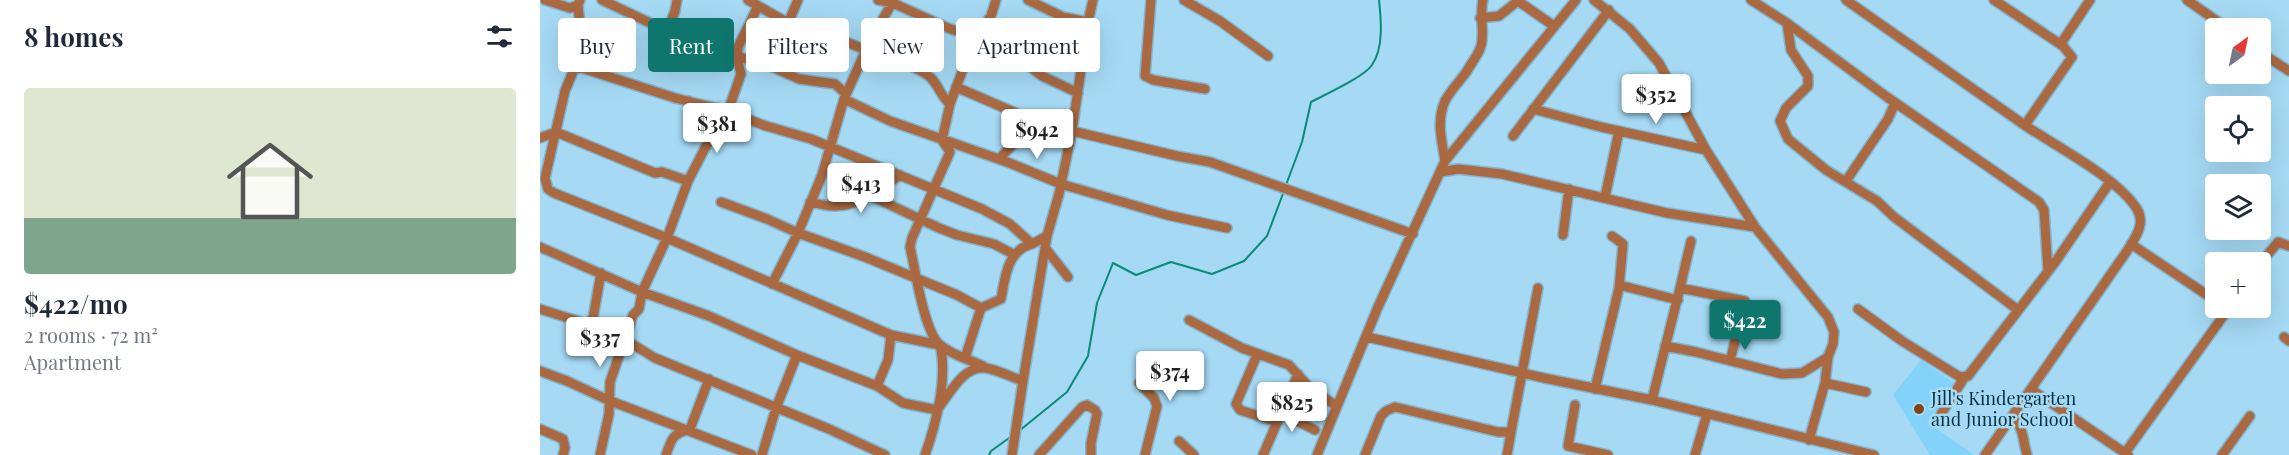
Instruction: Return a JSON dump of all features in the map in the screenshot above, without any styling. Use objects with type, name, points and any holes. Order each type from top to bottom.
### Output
[{"type":"street","points":[[545,0],[570,8],[579,2]]},
{"type":"street","points":[[602,0],[648,23]]},
{"type":"street","points":[[672,18],[676,0]]},
{"type":"street","points":[[748,0],[779,18]]},
{"type":"street","points":[[790,18],[798,0]]},
{"type":"street","points":[[878,0],[893,1],[956,31]]},
{"type":"street","points":[[989,18],[996,0]]},
{"type":"street","points":[[1028,0],[1068,18]]},
{"type":"street","points":[[1089,18],[1093,0]]},
{"type":"street","points":[[1151,0],[1145,76],[1153,80],[1205,90]]},
{"type":"street","points":[[1184,0],[1220,21],[1268,56]]},
{"type":"street","points":[[1445,162],[1439,128],[1440,114],[1445,100],[1478,54],[1483,37],[1480,18],[1483,0]]},
{"type":"street","points":[[1317,455],[1366,337],[1445,162],[1576,0]]},
{"type":"street","points":[[1594,0],[1630,29],[1659,63],[1706,150],[1755,226],[1828,317],[1834,332],[1833,344],[1809,440]]},
{"type":"street","points":[[1751,0],[1787,23],[1895,103],[2042,206],[2048,271]]},
{"type":"street","points":[[1847,0],[2110,182],[2137,209],[2141,220],[2139,230],[2131,244],[1985,455]]},
{"type":"street","points":[[1994,0],[2063,46],[2072,57],[2025,125]]},
{"type":"street","points":[[2063,46],[2062,42],[2090,0]]},
{"type":"street","points":[[2187,0],[2213,18]]},
{"type":"street","points":[[883,18],[893,1]]},
{"type":"street","points":[[1480,18],[1499,16],[1519,1],[1554,26]]},
{"type":"street","points":[[579,2],[580,18]]},
{"type":"street","points":[[600,455],[609,414],[608,400],[612,375],[624,339],[633,315],[639,309],[642,292],[667,238],[688,181],[728,111],[741,74],[737,57],[742,37],[758,6]]},
{"type":"street","points":[[1513,136],[1609,10]]},
{"type":"street","points":[[1787,23],[1791,50],[1808,76],[1808,86],[1786,108],[1780,121],[1788,139],[1826,170],[1877,201],[1894,217],[2018,310]]},
{"type":"street","points":[[734,56],[772,67],[799,79],[836,84],[845,97],[890,121],[999,159],[1061,184],[1167,215],[1227,228]]},
{"type":"street","points":[[2271,59],[2289,71]]},
{"type":"street","points":[[772,284],[798,233],[831,148],[845,97],[861,61]]},
{"type":"street","points":[[573,72],[565,91],[543,188],[667,238],[891,335],[940,345],[986,368],[1023,381]]},
{"type":"street","points":[[595,72],[728,111],[763,125],[811,139],[935,189],[1010,224],[1032,244]]},
{"type":"street","points":[[922,72],[933,79],[942,98],[950,104]]},
{"type":"street","points":[[925,455],[938,410],[942,355],[940,345],[927,319],[910,247],[917,218],[935,189],[950,152],[942,140],[950,104],[962,72]]},
{"type":"street","points":[[1037,72],[1078,93]]},
{"type":"street","points":[[1012,455],[1047,236],[1061,184],[1081,72]]},
{"type":"street","points":[[956,87],[1027,118],[1059,135]]},
{"type":"street","points":[[689,101],[715,135]]},
{"type":"street","points":[[1846,181],[1888,119],[1895,103]]},
{"type":"street","points":[[1533,110],[1706,150]]},
{"type":"street","points":[[999,159],[1023,134],[1027,118]]},
{"type":"street","points":[[1023,134],[1047,132],[1059,135],[1072,130],[1210,162],[1413,234]]},
{"type":"street","points":[[1605,197],[1619,131]]},
{"type":"street","points":[[540,138],[556,132],[655,173],[662,172],[688,181]]},
{"type":"street","points":[[1440,172],[1458,169],[1477,170],[1605,197],[1667,213],[1755,226]]},
{"type":"street","points":[[810,202],[843,206],[869,195],[900,175]]},
{"type":"street","points":[[1936,422],[1964,378],[1968,376],[2048,271],[2110,182]]},
{"type":"street","points":[[1563,235],[1569,189]]},
{"type":"street","points":[[869,195],[957,235],[994,244],[1015,255]]},
{"type":"street","points":[[721,202],[865,257],[957,295],[981,308]]},
{"type":"street","points":[[965,358],[981,308],[1001,299],[1011,259],[1024,246],[1047,236]]},
{"type":"street","points":[[1595,389],[1619,288],[1623,244],[1612,237]]},
{"type":"street","points":[[1652,400],[1692,241]]},
{"type":"street","points":[[2269,252],[2278,242],[2287,241]]},
{"type":"street","points":[[2131,244],[2205,294]]},
{"type":"street","points":[[540,247],[642,292],[709,316],[797,355],[877,386],[903,403],[938,410]]},
{"type":"street","points":[[1046,249],[1068,277]]},
{"type":"street","points":[[540,309],[587,324],[593,318],[601,273]]},
{"type":"street","points":[[1619,288],[1623,286],[1677,300]]},
{"type":"street","points":[[1508,455],[1538,288]]},
{"type":"street","points":[[1680,288],[1745,301],[1730,361]]},
{"type":"street","points":[[1858,309],[1902,341],[1964,378]]},
{"type":"street","points":[[2032,390],[2126,454],[2220,318]]},
{"type":"street","points":[[1189,320],[1257,355],[1288,365],[1312,390],[1337,406]]},
{"type":"street","points":[[877,386],[888,360],[891,335]]},
{"type":"street","points":[[1366,337],[1652,400],[1874,455]]},
{"type":"street","points":[[624,339],[655,358],[885,455]]},
{"type":"street","points":[[1665,346],[1782,374],[1802,373],[1828,357]]},
{"type":"street","points":[[762,455],[776,408],[797,355]]},
{"type":"street","points":[[1257,355],[1236,404],[1240,410],[1279,418],[1315,430]]},
{"type":"street","points":[[938,410],[967,372],[974,368],[986,368]]},
{"type":"street","points":[[540,371],[608,400],[752,455]]},
{"type":"street","points":[[1263,455],[1298,374]]},
{"type":"street","points":[[666,455],[676,434],[690,429],[709,380]]},
{"type":"street","points":[[1139,383],[1154,398],[1157,406],[1145,455]]},
{"type":"street","points":[[1825,383],[1866,392]]},
{"type":"street","points":[[1039,455],[1082,407],[1087,405],[1097,414],[1091,455]]},
{"type":"street","points":[[1575,405],[1567,451],[1608,455]]},
{"type":"street","points":[[1365,455],[1381,416],[1395,407],[1498,432],[1511,432]]},
{"type":"street","points":[[1695,455],[1707,414]]},
{"type":"street","points":[[2013,416],[2023,432],[2027,455]]},
{"type":"street","points":[[2222,455],[2250,416]]},
{"type":"street","points":[[540,429],[563,439],[565,448],[563,455]]},
{"type":"street","points":[[1179,441],[1194,455]]},
{"type":"shaded area","name":"Jill's Kindergarten and Junior School","points":[[1921,360],[1955,384],[1927,422],[1974,455],[1930,455],[1893,395]]},
{"type":"waterway","points":[[1286,185],[1302,142],[1311,102],[1361,75],[1368,70],[1376,58],[1381,33],[1379,0]]},
{"type":"waterway","points":[[1019,431],[1067,392],[1088,356],[1097,303],[1113,263],[1136,275],[1171,262],[1212,274],[1244,261],[1267,236],[1284,191]]},
{"type":"waterway","points":[[989,455],[991,451],[1012,436]]},
{"type":"place","name":"Jill's Kindergarten and Junior School","points":[[1919,409]]}]
